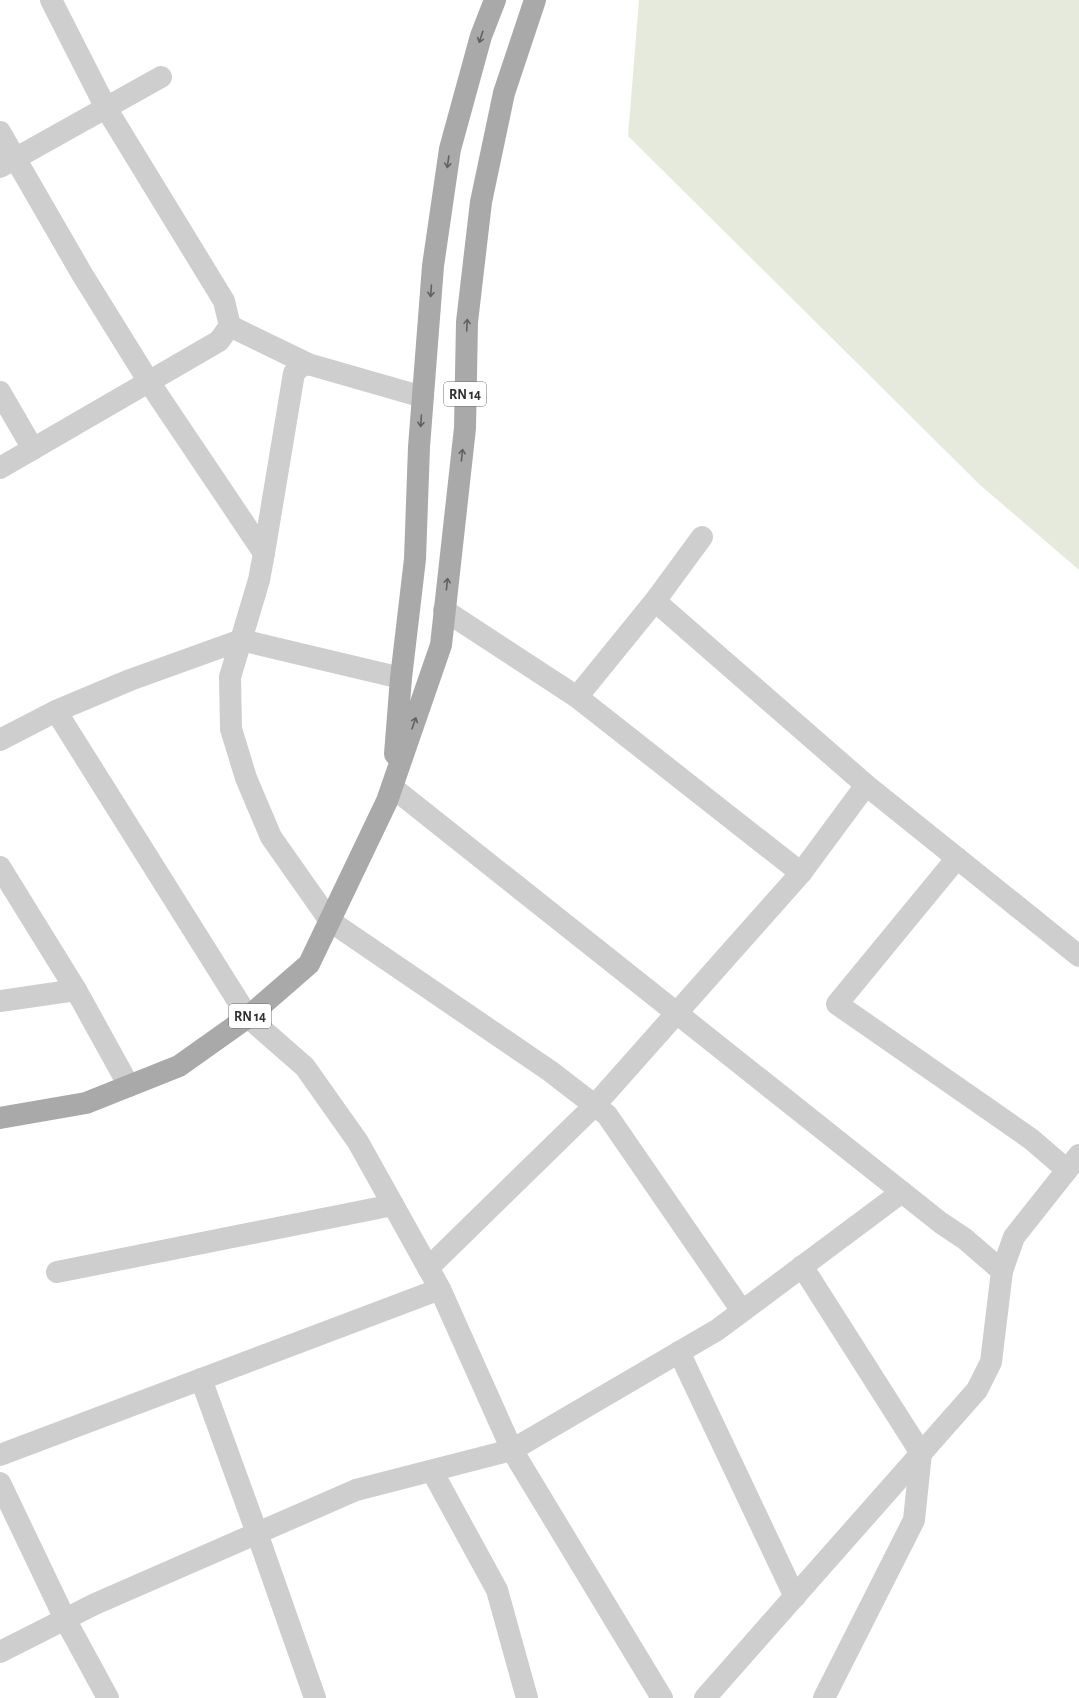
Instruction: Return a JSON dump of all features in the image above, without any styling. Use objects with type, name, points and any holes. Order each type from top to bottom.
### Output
[{"type":"main road","name":"RN 14","points":[[392,787],[401,678],[415,559],[419,447],[433,266],[450,149],[481,36],[495,0]]},
{"type":"main road","name":"RN 14","points":[[0,1118],[86,1103],[179,1066],[248,1017],[309,964],[330,921],[387,801],[441,645],[465,428],[467,322],[482,202],[504,93],[535,0]]},
{"type":"street","points":[[0,468],[219,341],[230,326],[224,301],[106,108],[50,0]]},
{"type":"street","points":[[8,163],[160,77]]},
{"type":"street","points":[[0,132],[8,163],[82,274],[149,382],[264,553]]},
{"type":"street","points":[[230,326],[308,364],[423,396]]},
{"type":"street","points":[[308,364],[300,367],[294,373],[259,580],[230,677],[231,729],[246,778],[271,837],[330,921],[550,1071],[608,1115],[742,1311]]},
{"type":"street","points":[[0,392],[33,449]]},
{"type":"street","points":[[577,697],[655,600],[702,537]]},
{"type":"street","points":[[655,600],[866,785],[1079,956]]},
{"type":"street","points":[[444,610],[577,697],[801,873]]},
{"type":"street","points":[[0,740],[56,711],[130,680],[241,640],[401,678]]},
{"type":"street","points":[[56,711],[248,1017],[305,1067],[358,1142],[440,1289],[512,1450],[662,1698]]},
{"type":"street","points":[[428,1268],[595,1105],[801,873],[866,785]]},
{"type":"street","points":[[392,787],[902,1192],[965,1239],[1002,1270]]},
{"type":"street","points":[[705,1698],[978,1390],[991,1362],[1002,1270],[1014,1237],[1073,1162],[1030,1139],[837,1004],[957,858]]},
{"type":"street","points":[[0,867],[76,990],[129,1086]]},
{"type":"street","points":[[0,1001],[76,990]]},
{"type":"street","points":[[0,1652],[95,1604],[356,1490],[512,1450],[717,1330],[902,1192]]},
{"type":"street","points":[[57,1272],[393,1205]]},
{"type":"street","points":[[802,1266],[921,1453],[914,1520],[824,1698]]},
{"type":"street","points":[[0,1455],[440,1289]]},
{"type":"street","points":[[679,1352],[795,1597]]},
{"type":"street","points":[[200,1380],[257,1533],[315,1698]]},
{"type":"street","points":[[432,1471],[497,1590],[527,1698]]},
{"type":"street","points":[[0,1483],[65,1619],[108,1698]]},
{"type":"shaded area","points":[[639,0],[1079,0],[1079,570],[979,484],[628,136]]}]
